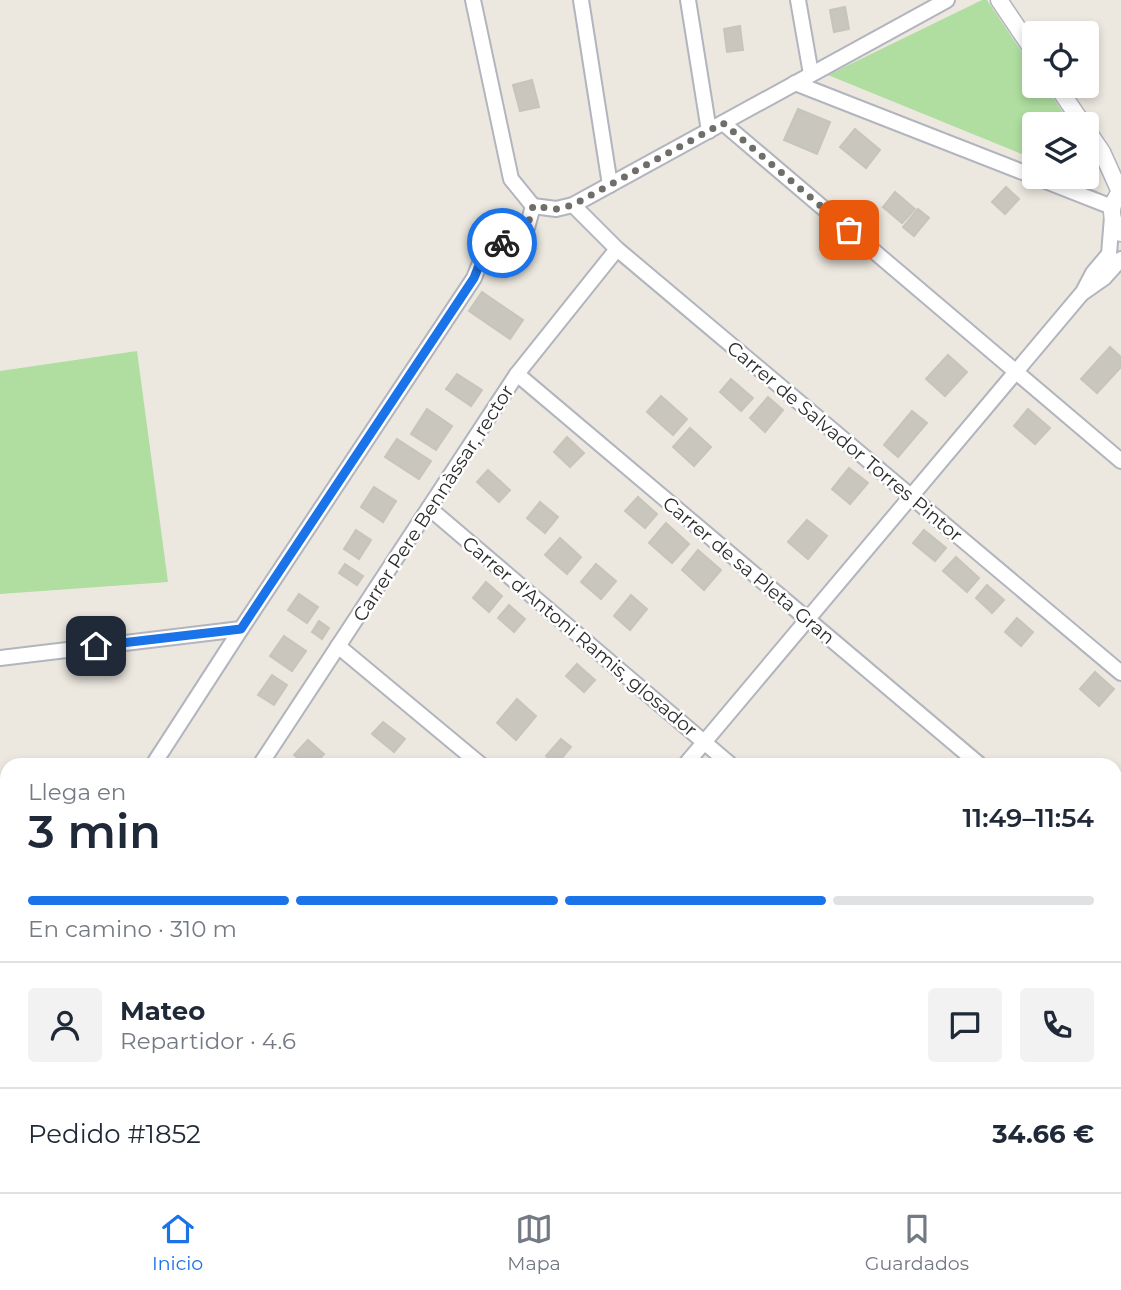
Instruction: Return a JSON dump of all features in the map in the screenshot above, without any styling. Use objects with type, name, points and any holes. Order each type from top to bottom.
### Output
[{"type":"street","points":[[474,0],[511,179],[533,206],[556,209],[573,205],[947,0]]},
{"type":"street","points":[[581,0],[610,185]]},
{"type":"street","points":[[688,0],[709,131]]},
{"type":"street","points":[[798,0],[811,74]]},
{"type":"street","points":[[999,0],[1022,34]]},
{"type":"street","points":[[795,83],[1112,212],[1121,233]]},
{"type":"street","points":[[723,123],[1121,461]]},
{"type":"street","points":[[691,758],[1017,372],[1083,292],[1093,273],[1109,254],[1112,212],[1120,191],[1099,148]]},
{"type":"street","points":[[1102,152],[1121,167]]},
{"type":"street","name":"Carrer de Salvador Torres Pintor","points":[[573,205],[617,249],[1121,673]]},
{"type":"street","points":[[158,758],[474,278],[484,253],[527,228],[533,206]]},
{"type":"street","name":"Carrer Pere Bennàssar, rector","points":[[265,758],[517,374],[617,249]]},
{"type":"street","points":[[1083,292],[1104,278],[1121,259]]},
{"type":"street","name":"Carrer de sa Pleta Gran","points":[[517,374],[972,758]]},
{"type":"street","name":"Carrer d'Antoni Ramis, glosador","points":[[429,508],[723,758]]},
{"type":"street","points":[[0,658],[241,629]]},
{"type":"street","points":[[338,646],[473,758]]},
{"type":"green space","points":[[982,0],[987,0],[1022,52],[1022,98],[1053,98],[1063,112],[1022,112],[1022,154],[828,75]]},
{"type":"green space","points":[[137,351],[168,582],[0,594],[0,371]]},
{"type":"building","points":[[845,7],[849,29],[834,32],[830,10]]},
{"type":"building","points":[[740,26],[743,50],[727,52],[724,29]]},
{"type":"building","points":[[532,80],[539,107],[520,111],[513,85]]},
{"type":"building","points":[[798,109],[830,122],[817,154],[784,140]]},
{"type":"building","points":[[855,129],[880,150],[866,168],[840,147]]},
{"type":"building","points":[[1006,187],[1019,199],[1005,214],[992,202]]},
{"type":"building","points":[[895,192],[915,209],[902,223],[883,207]]},
{"type":"building","points":[[918,209],[929,218],[914,236],[903,227]]},
{"type":"building","points":[[482,292],[523,320],[510,339],[469,311]]},
{"type":"building","points":[[1110,347],[1121,357],[1121,367],[1097,393],[1081,379]]},
{"type":"building","points":[[948,355],[967,372],[945,396],[926,379]]},
{"type":"building","points":[[457,374],[482,390],[471,406],[446,389]]},
{"type":"building","points":[[731,379],[753,398],[741,411],[720,392]]},
{"type":"building","points":[[661,396],[687,419],[673,435],[647,412]]},
{"type":"building","points":[[768,397],[783,410],[765,432],[750,418]]},
{"type":"building","points":[[427,409],[452,426],[436,450],[411,434]]},
{"type":"building","points":[[1028,409],[1050,428],[1035,444],[1014,426]]},
{"type":"building","points":[[912,411],[927,423],[898,457],[884,445]]},
{"type":"building","points":[[690,428],[711,447],[694,466],[673,447]]},
{"type":"building","points":[[567,437],[584,453],[570,467],[554,452]]},
{"type":"building","points":[[397,439],[431,461],[419,479],[385,457]]},
{"type":"building","points":[[849,468],[868,483],[850,504],[832,489]]},
{"type":"building","points":[[488,470],[510,490],[499,502],[477,482]]},
{"type":"building","points":[[374,487],[396,501],[383,522],[361,507]]},
{"type":"building","points":[[638,497],[657,514],[645,528],[625,511]]},
{"type":"building","points":[[540,502],[558,517],[545,533],[527,518]]},
{"type":"building","points":[[807,520],[827,536],[808,559],[788,542]]},
{"type":"building","points":[[666,523],[689,544],[672,563],[649,543]]},
{"type":"building","points":[[356,530],[371,540],[359,559],[344,549]]},
{"type":"building","points":[[924,530],[946,548],[935,561],[913,543]]},
{"type":"building","points":[[560,538],[581,557],[567,574],[545,555]]},
{"type":"building","points":[[698,550],[721,570],[704,590],[682,570]]},
{"type":"building","points":[[956,557],[979,578],[967,592],[943,571]]},
{"type":"building","points":[[345,564],[363,576],[357,585],[339,573]]},
{"type":"building","points":[[596,564],[616,581],[601,599],[581,582]]},
{"type":"building","points":[[486,582],[502,596],[489,612],[473,598]]},
{"type":"building","points":[[987,585],[1004,600],[992,613],[976,598]]},
{"type":"building","points":[[299,594],[318,607],[307,623],[288,610]]},
{"type":"building","points":[[631,595],[647,609],[630,630],[614,616]]},
{"type":"building","points":[[509,605],[525,619],[514,632],[498,618]]},
{"type":"building","points":[[1017,618],[1033,632],[1021,646],[1005,632]]},
{"type":"building","points":[[319,621],[329,628],[322,639],[312,632]]},
{"type":"building","points":[[284,636],[306,651],[292,671],[270,656]]},
{"type":"building","points":[[577,664],[595,680],[584,692],[566,676]]},
{"type":"building","points":[[1095,672],[1114,689],[1099,706],[1080,689]]},
{"type":"building","points":[[272,675],[287,685],[274,705],[258,695]]},
{"type":"building","points":[[517,699],[536,716],[516,740],[497,723]]},
{"type":"building","points":[[383,722],[405,739],[394,752],[372,734]]},
{"type":"building","points":[[561,739],[571,747],[562,758],[546,756]]},
{"type":"building","points":[[308,740],[324,754],[320,758],[298,758],[294,755]]},
{"type":"way so far","points":[[502,243],[527,228],[533,206],[556,209],[573,205],[723,123],[849,230]]},
{"type":"route","points":[[96,646],[241,629],[474,278],[484,253],[502,243]]}]
